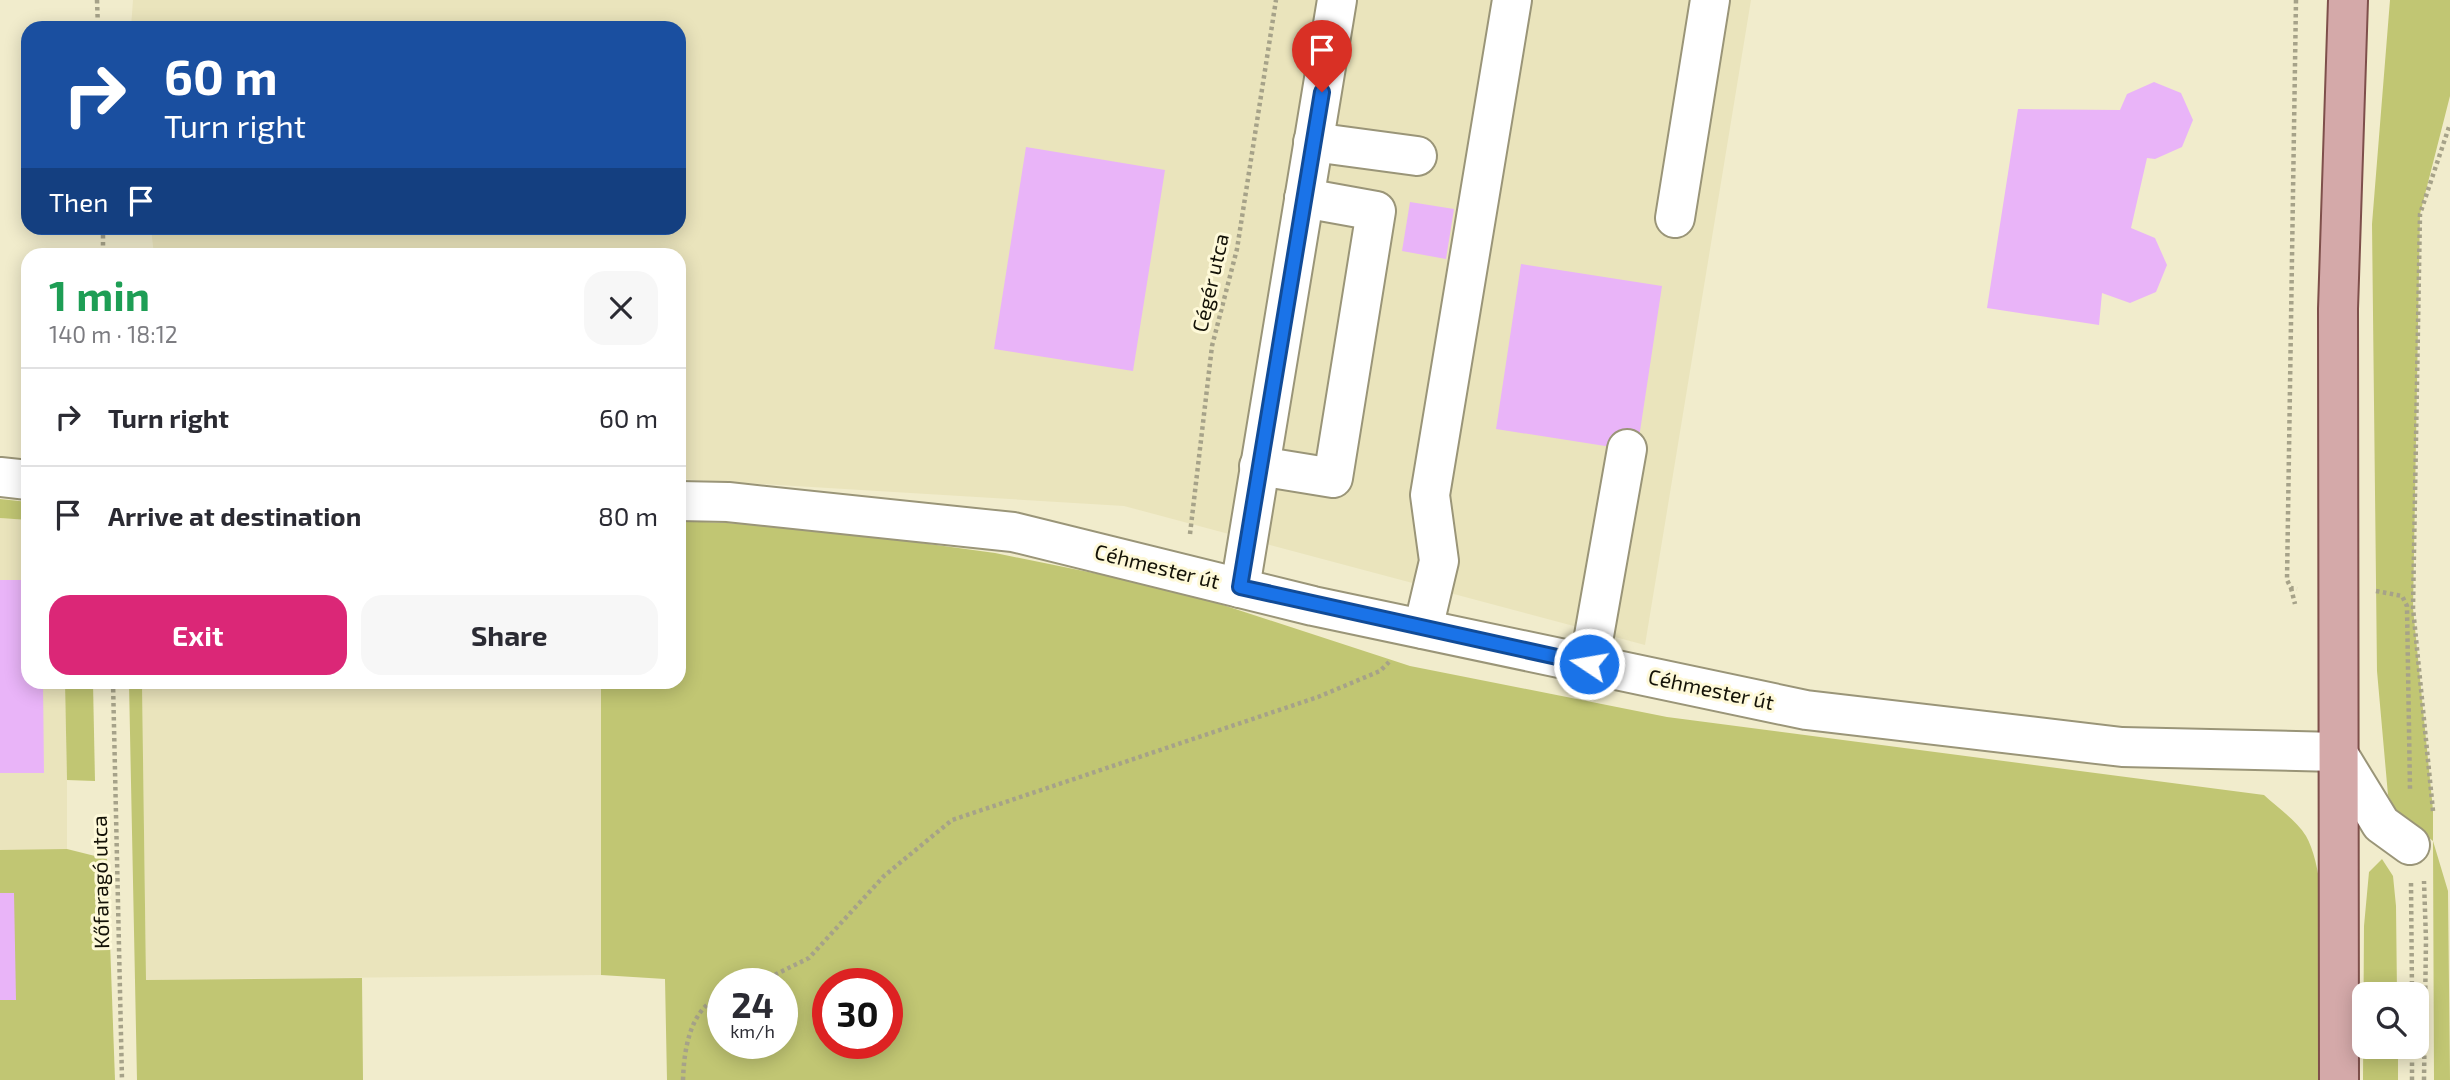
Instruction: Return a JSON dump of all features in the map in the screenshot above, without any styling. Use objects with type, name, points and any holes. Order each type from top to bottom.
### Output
[{"type":"main road","points":[[2339,1080],[2338,309],[2348,0]]},
{"type":"street","points":[[1423,629],[1439,561],[1430,495],[1512,0]]},
{"type":"street","points":[[1675,218],[1710,0]]},
{"type":"street","points":[[1240,587],[1313,142],[1346,6]]},
{"type":"street","points":[[1313,142],[1417,156]]},
{"type":"street","points":[[1259,467],[1333,478],[1376,211],[1304,198]]},
{"type":"street","points":[[1589,664],[1627,449]]},
{"type":"street","points":[[0,477],[21,479]]},
{"type":"street","name":"Céhmester út","points":[[686,501],[727,502],[1013,532],[1423,629],[1806,710],[2122,747],[2337,752]]},
{"type":"street","points":[[2337,752],[2381,824],[2413,847]]},
{"type":"path","points":[[97,0],[98,21]]},
{"type":"path","name":"Cégér utca","points":[[1185,574],[1212,346],[1237,249],[1276,0]]},
{"type":"path","points":[[2296,0],[2287,580],[2291,587],[2392,592],[2403,596],[2407,606],[2413,847],[2412,982]]},
{"type":"path","points":[[2413,847],[2433,841],[2413,608],[2420,214],[2450,124]]},
{"type":"path","points":[[789,968],[809,958],[884,876],[952,820],[1318,697],[1380,671],[1423,629]]},
{"type":"path","name":"Kőfaragó utca","points":[[113,689],[122,1080]]},
{"type":"path","points":[[2413,847],[2424,876],[2424,1080]]},
{"type":"path","points":[[683,1080],[694,1018],[707,1004]]},
{"type":"path","points":[[2412,1059],[2412,1080]]},
{"type":"shaded area","points":[[133,0],[1751,0],[1645,645],[1124,506],[686,479],[686,248],[153,248],[152,235],[686,235],[686,21],[132,21]]},
{"type":"shaded area","points":[[0,518],[21,520],[21,689],[65,689],[67,849],[0,1080]]},
{"type":"shaded area","points":[[142,689],[601,689],[601,975],[146,980]]},
{"type":"green space","points":[[2390,0],[2450,0],[2450,96],[2420,214],[2413,608],[2433,810],[2433,841],[2396,811],[2388,795],[2377,671],[2372,224]]},
{"type":"green space","points":[[0,499],[21,501],[21,520],[0,518]]},
{"type":"green space","points":[[686,521],[797,526],[995,553],[1177,590],[1410,666],[1667,717],[2264,795],[2306,836],[2320,886],[2324,954],[2322,1080],[667,1080],[665,979],[601,975],[601,689],[686,689]]},
{"type":"green space","points":[[65,689],[93,689],[95,781],[67,780]]},
{"type":"green space","points":[[129,689],[142,689],[146,980],[362,978],[363,1080],[137,1080]]},
{"type":"green space","points":[[2433,841],[2448,891],[2450,1080],[2434,1080]]},
{"type":"green space","points":[[67,849],[107,859],[115,1080],[0,1080],[0,850]]},
{"type":"green space","points":[[2382,859],[2393,876],[2397,982],[2364,982],[2364,926],[2369,872]]},
{"type":"green space","points":[[2363,1059],[2398,1059],[2398,1080],[2363,1080]]},
{"type":"building","points":[[2154,82],[2181,93],[2193,120],[2182,147],[2155,159],[2147,158],[2131,228],[2155,238],[2167,265],[2156,292],[2130,303],[2102,293],[2099,325],[1987,308],[2018,109],[2120,110],[2127,94]]},
{"type":"building","points":[[1026,147],[1165,170],[1133,371],[994,349]]},
{"type":"building","points":[[1410,202],[1454,209],[1446,259],[1402,251]]},
{"type":"building","points":[[1521,264],[1662,286],[1637,451],[1496,429]]},
{"type":"building","points":[[0,580],[21,580],[21,689],[43,689],[44,773],[0,773]]},
{"type":"building","points":[[0,893],[14,893],[16,1000],[0,1000]]},
{"type":"route","points":[[1322,92],[1240,587],[1313,606],[1589,664]]}]
